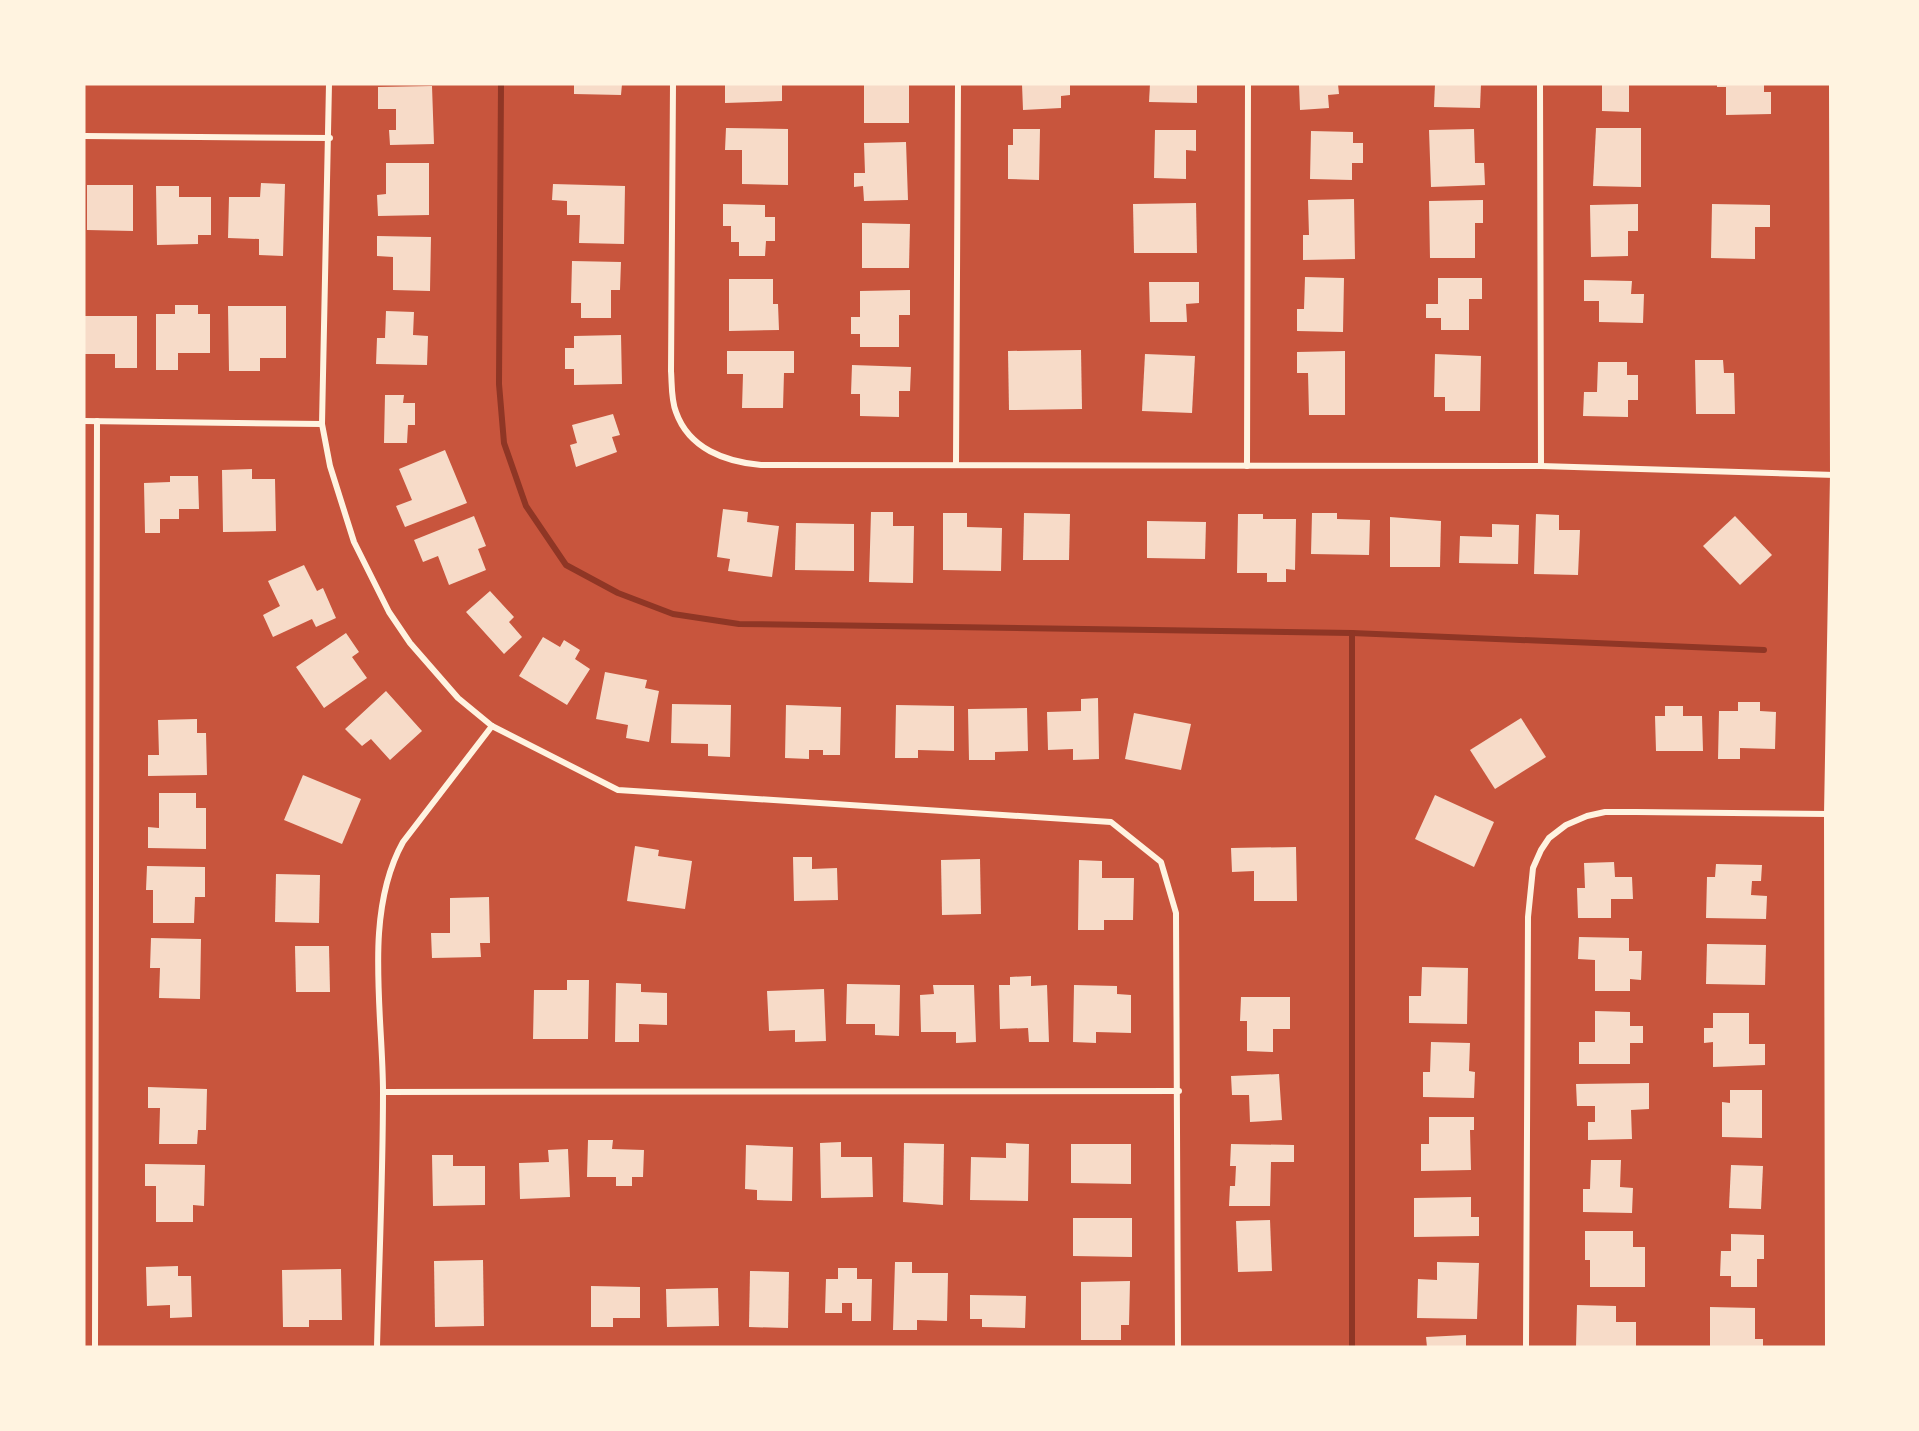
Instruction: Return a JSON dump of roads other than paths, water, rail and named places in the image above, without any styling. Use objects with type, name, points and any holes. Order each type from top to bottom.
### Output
[{"type":"street","points":[[329,84],[330,138],[322,424],[330,466],[354,542],[389,612],[440,679],[492,726],[618,790],[1111,822],[1161,862],[1176,913],[1179,1091],[1178,1347]]},
{"type":"street","points":[[673,84],[671,359],[673,396],[676,413],[698,444],[725,459],[761,465],[956,463],[1541,466],[1835,475]]},
{"type":"street","points":[[956,463],[958,84]]},
{"type":"street","points":[[1247,466],[1248,84]]},
{"type":"street","points":[[1540,84],[1541,466]]},
{"type":"street","points":[[1830,1347],[1829,814],[1835,475],[1834,84]]},
{"type":"street","points":[[84,136],[330,138]]},
{"type":"street","points":[[84,421],[322,424]]},
{"type":"street","points":[[95,1347],[97,421]]},
{"type":"street","points":[[377,1347],[383,1092],[379,945],[381,903],[386,880],[403,842],[492,726]]},
{"type":"street","points":[[1526,1347],[1527,916],[1533,868],[1541,850],[1549,838],[1566,825],[1605,812],[1829,814]]},
{"type":"street","points":[[383,1092],[1179,1091]]},
{"type":"waterway","points":[[501,84],[499,384],[504,443],[526,506],[566,565],[618,593],[673,614],[739,624],[1352,633],[1764,650]]},
{"type":"waterway","points":[[1352,633],[1352,1347]]}]
